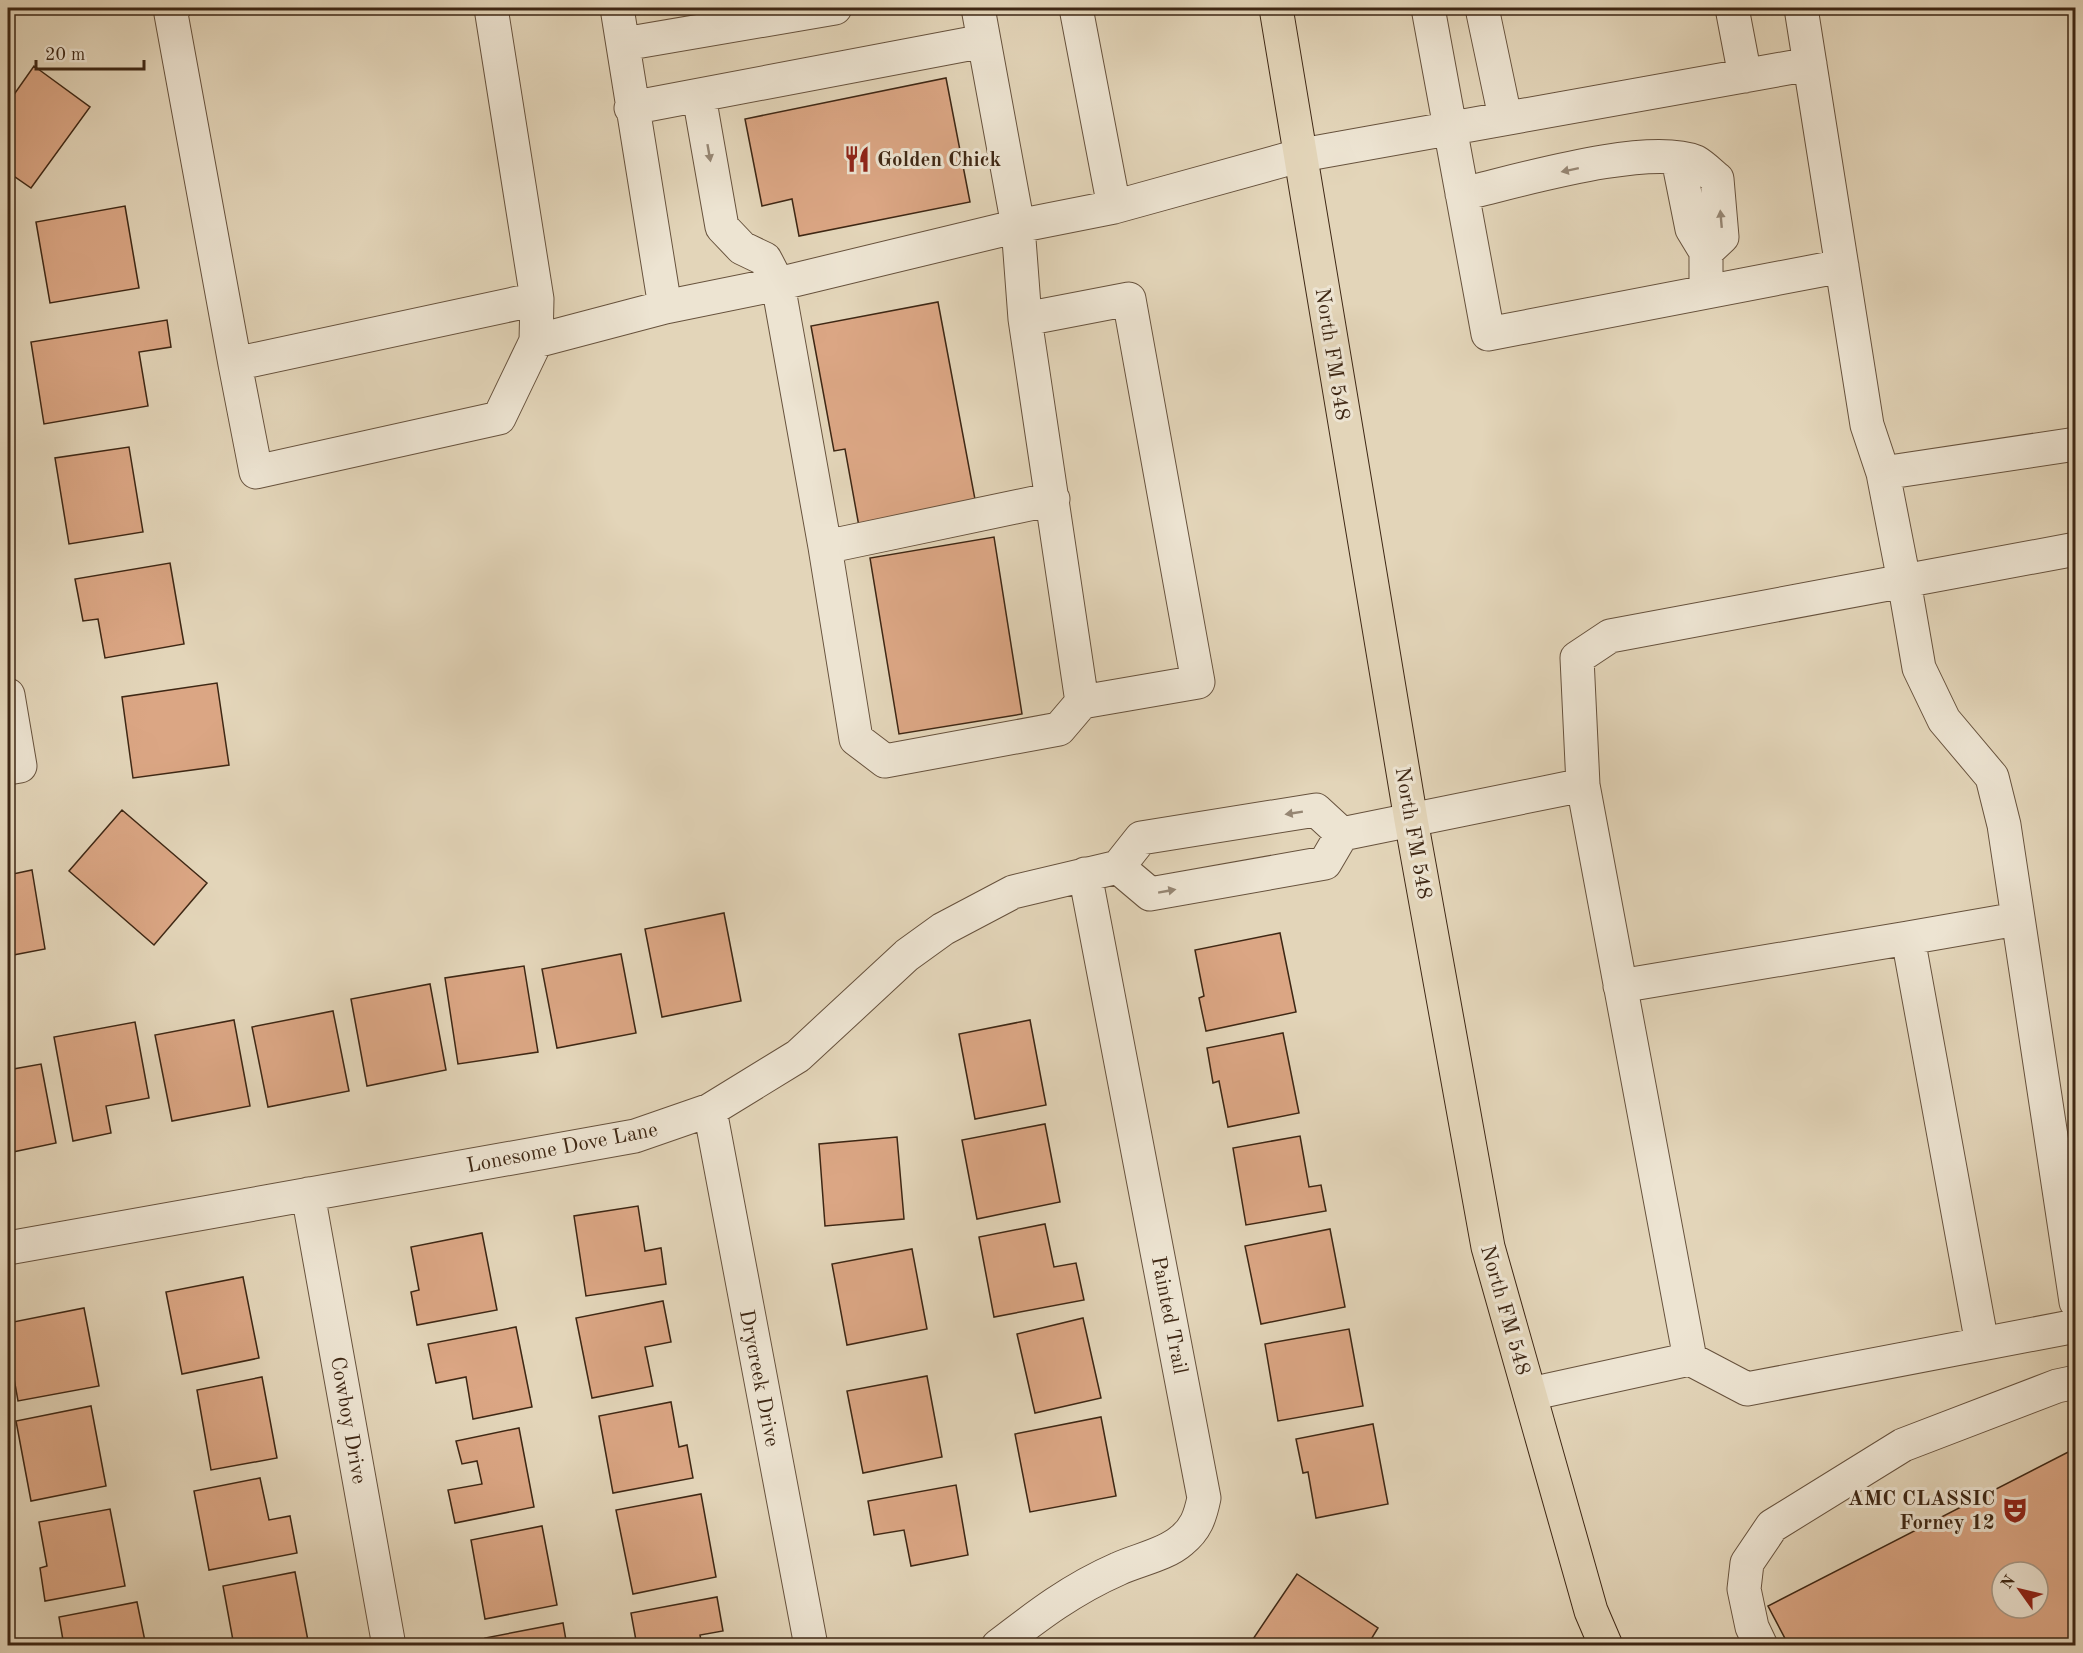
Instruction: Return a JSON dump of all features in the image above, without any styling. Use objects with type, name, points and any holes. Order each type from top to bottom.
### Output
[{"type":"main road","name":"North FM 548","points":[[1276,8],[1411,820],[1488,1246],[1591,1611],[1606,1646]]},
{"type":"street","points":[[174,8],[171,14],[256,472],[499,418],[536,341],[537,299],[491,8]]},
{"type":"street","points":[[617,8],[624,44],[631,108],[665,307]]},
{"type":"street","points":[[624,44],[835,8]]},
{"type":"street","points":[[978,8],[1018,226],[1025,319],[1082,702]]},
{"type":"street","points":[[1076,8],[1114,207]]},
{"type":"street","points":[[1428,8],[1488,334],[1842,266]]},
{"type":"street","points":[[1482,8],[1505,117]]},
{"type":"street","points":[[1732,8],[1745,76]]},
{"type":"street","points":[[1801,8],[1868,425],[1883,473],[1919,668],[1944,720],[1992,777],[2004,825],[2076,1302]]},
{"type":"street","points":[[631,108],[984,41]]},
{"type":"street","points":[[536,341],[665,307],[778,284],[1018,226],[1114,207],[1302,155],[1810,64]]},
{"type":"street","points":[[699,96],[722,227],[742,248],[765,259],[778,284],[825,547],[856,739],[885,761],[1059,729],[1082,702],[1198,682],[1129,299],[1025,319]]},
{"type":"street","points":[[1462,194],[1632,157],[1678,159],[1697,163],[1717,180],[1722,237],[1706,252],[1706,291]]},
{"type":"street","points":[[235,364],[537,299]]},
{"type":"street","points":[[1883,473],[2076,444]]},
{"type":"street","points":[[825,547],[1053,499]]},
{"type":"street","points":[[1690,1359],[1583,785],[1577,658],[1610,636],[2076,549]]},
{"type":"street","points":[[8,695],[14,767]]},
{"type":"street","points":[[1342,834],[1316,810],[1141,838],[1119,867],[1150,894],[1325,862],[1342,834],[1583,785]]},
{"type":"street","name":"Lonesome Dove Lane","points":[[8,1248],[635,1136],[710,1110],[798,1056],[899,963],[943,929],[1013,892],[1119,867]]},
{"type":"street","name":"Painted Trail","points":[[998,1646],[1046,1608],[1077,1589],[1118,1568],[1178,1544],[1193,1531],[1200,1516],[1204,1498],[1085,874]]},
{"type":"street","points":[[1620,986],[2017,919]]},
{"type":"street","points":[[1908,938],[1982,1344]]},
{"type":"street","name":"Drycreek Drive","points":[[710,1110],[811,1646]]},
{"type":"street","name":"Cowboy Drive","points":[[308,1194],[389,1646]]},
{"type":"street","points":[[1530,1394],[1690,1359],[1747,1389],[2076,1326]]},
{"type":"street","points":[[1761,1646],[1752,1627],[1744,1589],[1747,1563],[1772,1526],[1903,1445],[2056,1386],[2076,1382]]},
{"type":"building","points":[[34,66],[90,107],[31,188],[8,172],[8,103]]},
{"type":"building","name":"Golden Chick","points":[[946,78],[970,202],[799,236],[792,199],[762,206],[745,119]]},
{"type":"building","points":[[125,206],[139,288],[50,303],[36,222]]},
{"type":"building","points":[[938,302],[977,510],[860,532],[845,449],[834,451],[811,326]]},
{"type":"building","points":[[167,320],[171,347],[139,352],[148,406],[44,424],[31,342]]},
{"type":"building","points":[[129,447],[143,532],[69,544],[55,458]]},
{"type":"building","points":[[994,537],[1022,714],[899,734],[870,558]]},
{"type":"building","points":[[170,563],[184,644],[105,658],[98,619],[83,621],[75,579]]},
{"type":"building","points":[[217,683],[229,765],[133,778],[122,697]]},
{"type":"building","points":[[122,810],[207,883],[154,945],[69,871]]},
{"type":"building","points":[[32,870],[45,949],[8,956],[8,875]]},
{"type":"building","points":[[724,913],[741,1001],[662,1017],[645,929]]},
{"type":"building","points":[[1280,933],[1296,1012],[1206,1031],[1199,998],[1204,996],[1195,950]]},
{"type":"building","points":[[621,954],[636,1033],[557,1048],[542,969]]},
{"type":"building","points":[[524,966],[538,1052],[458,1064],[445,978]]},
{"type":"building","points":[[430,984],[446,1070],[367,1086],[351,999]]},
{"type":"building","points":[[333,1011],[349,1091],[268,1107],[252,1027]]},
{"type":"building","points":[[234,1020],[250,1106],[172,1121],[155,1035]]},
{"type":"building","points":[[1030,1020],[1046,1105],[975,1119],[959,1034]]},
{"type":"building","points":[[135,1022],[149,1098],[106,1106],[111,1133],[73,1141],[54,1037]]},
{"type":"building","points":[[1283,1033],[1299,1113],[1228,1127],[1219,1081],[1213,1083],[1207,1048]]},
{"type":"building","points":[[41,1064],[56,1143],[8,1153],[8,1070]]},
{"type":"building","points":[[1045,1124],[1060,1202],[977,1219],[962,1140]]},
{"type":"building","points":[[1300,1136],[1309,1187],[1321,1185],[1326,1211],[1246,1225],[1233,1148]]},
{"type":"building","points":[[897,1137],[904,1219],[825,1226],[819,1144]]},
{"type":"building","points":[[638,1206],[645,1251],[661,1248],[666,1284],[586,1296],[574,1216]]},
{"type":"building","points":[[1045,1224],[1054,1267],[1076,1263],[1084,1300],[994,1317],[979,1237]]},
{"type":"building","points":[[1330,1229],[1345,1307],[1261,1324],[1245,1246]]},
{"type":"building","points":[[482,1233],[497,1310],[417,1325],[411,1292],[419,1290],[411,1247]]},
{"type":"building","points":[[912,1249],[927,1329],[847,1345],[832,1264]]},
{"type":"building","points":[[243,1277],[259,1358],[182,1374],[166,1292]]},
{"type":"building","points":[[663,1301],[671,1342],[645,1347],[653,1386],[592,1398],[576,1318]]},
{"type":"building","points":[[84,1308],[99,1386],[18,1401],[8,1345],[8,1323]]},
{"type":"building","points":[[1083,1318],[1101,1398],[1035,1413],[1017,1334]]},
{"type":"building","points":[[516,1327],[532,1407],[473,1419],[466,1377],[436,1383],[428,1344]]},
{"type":"building","points":[[1349,1329],[1363,1406],[1278,1421],[1265,1344]]},
{"type":"building","points":[[927,1376],[942,1457],[863,1473],[847,1391]]},
{"type":"building","points":[[262,1377],[277,1458],[211,1470],[197,1390]]},
{"type":"building","points":[[671,1402],[679,1447],[687,1445],[693,1478],[613,1493],[599,1416]]},
{"type":"building","points":[[91,1406],[106,1486],[31,1501],[16,1421]]},
{"type":"building","points":[[1101,1417],[1116,1496],[1030,1512],[1015,1434]]},
{"type":"building","points":[[1373,1424],[1388,1504],[1316,1518],[1308,1472],[1303,1473],[1296,1439]]},
{"type":"building","points":[[519,1428],[534,1507],[455,1523],[448,1490],[482,1484],[477,1461],[462,1464],[456,1441]]},
{"type":"building","name":"AMC CLASSIC Forney 12","points":[[2076,1448],[2076,1646],[1789,1646],[1768,1606]]},
{"type":"building","points":[[260,1478],[269,1520],[290,1516],[297,1553],[209,1570],[194,1491]]},
{"type":"building","points":[[956,1485],[968,1555],[911,1566],[904,1530],[874,1535],[868,1501]]},
{"type":"building","points":[[701,1494],[716,1577],[633,1594],[616,1510]]},
{"type":"building","points":[[110,1509],[125,1586],[45,1601],[40,1568],[47,1566],[39,1522]]},
{"type":"building","points":[[542,1526],[557,1605],[485,1619],[471,1540]]},
{"type":"building","points":[[295,1572],[309,1646],[234,1646],[223,1586]]},
{"type":"building","points":[[1297,1574],[1378,1628],[1367,1646],[1359,1646],[1351,1640],[1347,1646],[1257,1646],[1251,1642]]},
{"type":"building","points":[[717,1597],[723,1631],[700,1635],[702,1646],[637,1646],[631,1613]]},
{"type":"building","points":[[137,1602],[146,1646],[64,1646],[59,1617]]},
{"type":"building","points":[[563,1623],[567,1646],[486,1646],[485,1638]]},
{"type":"place","name":"Golden Chick","points":[[857,159]]},
{"type":"place","name":"AMC CLASSIC Forney 12","points":[[2015,1510]]}]
